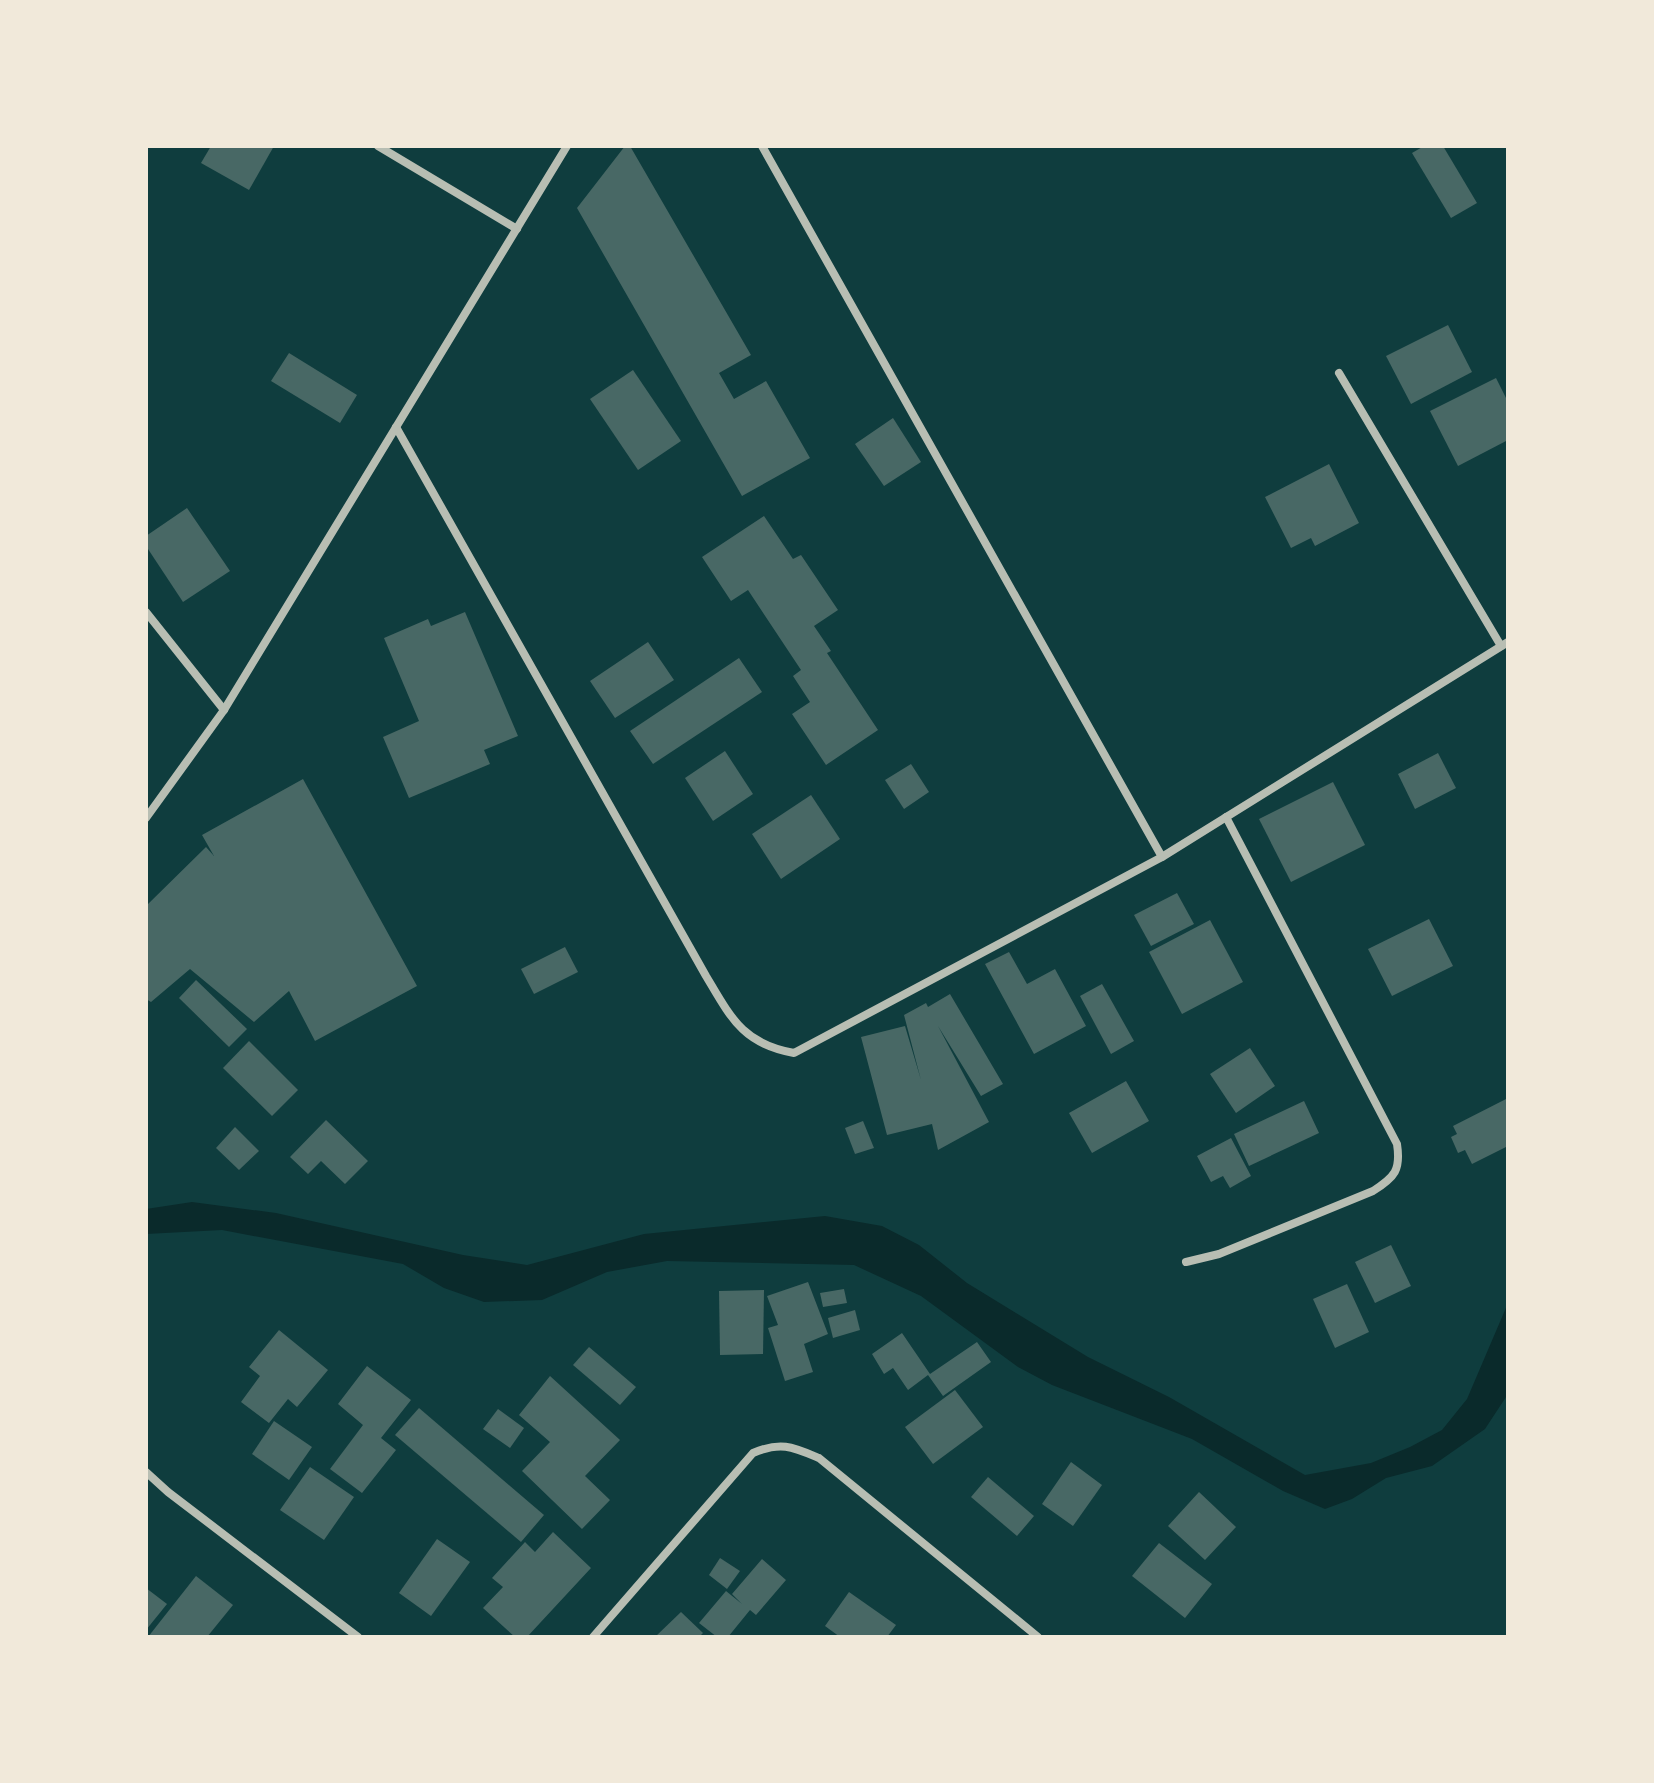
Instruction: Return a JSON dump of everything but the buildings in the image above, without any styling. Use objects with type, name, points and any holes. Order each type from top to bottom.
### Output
[{"type":"street","points":[[378,146],[517,229]]},
{"type":"street","points":[[146,818],[224,710],[567,146]]},
{"type":"street","points":[[762,146],[1162,857]]},
{"type":"street","points":[[396,427],[706,976],[746,1034],[770,1049],[794,1053],[1162,857],[1504,644],[1339,373]]},
{"type":"street","points":[[146,612],[224,710]]},
{"type":"street","points":[[1186,1262],[1219,1254],[1373,1191],[1392,1179],[1400,1160],[1397,1144],[1226,817]]},
{"type":"street","points":[[593,1637],[753,1453],[771,1445],[792,1447],[819,1458],[1038,1637]]},
{"type":"street","points":[[146,1472],[358,1637]]},
{"type":"water","points":[[192,1202],[276,1213],[463,1255],[527,1265],[644,1234],[825,1216],[882,1226],[919,1245],[967,1283],[1088,1357],[1169,1397],[1305,1475],[1371,1463],[1442,1430],[1467,1399],[1508,1303],[1508,1394],[1485,1429],[1432,1466],[1386,1478],[1352,1499],[1325,1509],[1283,1491],[1192,1439],[1052,1385],[1018,1367],[921,1296],[854,1265],[667,1261],[607,1272],[542,1300],[484,1302],[444,1288],[403,1264],[222,1230],[146,1234],[146,1209]]}]
